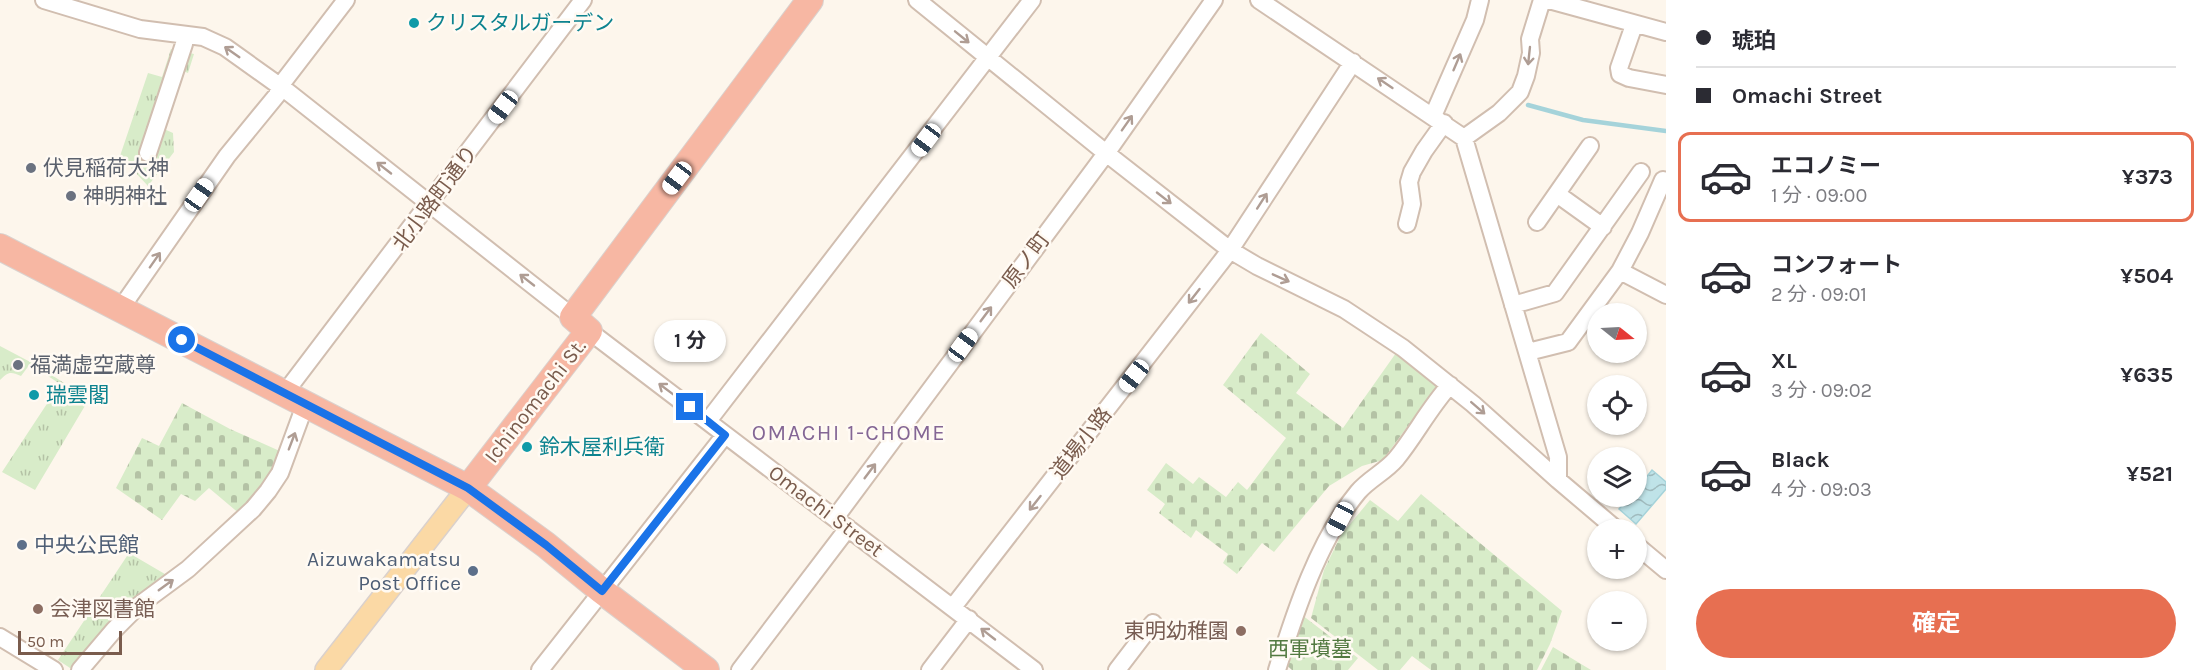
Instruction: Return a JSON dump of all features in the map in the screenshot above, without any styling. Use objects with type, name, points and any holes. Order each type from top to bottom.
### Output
[{"type":"highway","name":"Ichinomachi St.","points":[[468,488],[810,0]]},
{"type":"highway","points":[[0,247],[468,488],[546,545],[706,670]]},
{"type":"main road","points":[[326,670],[468,488]]},
{"type":"street","name":"Omachi Street","points":[[44,0],[140,28],[191,34],[225,47],[280,86],[581,324],[1034,670]]},
{"type":"street","points":[[121,308],[226,156],[277,95],[280,86],[346,0]]},
{"type":"street","name":"北小路町通り","points":[[80,670],[138,606],[188,569],[261,500],[279,473],[295,399],[430,205],[584,0]]},
{"type":"street","points":[[917,0],[1230,250],[1344,309],[1403,348],[1450,385],[1604,519]]},
{"type":"street","points":[[708,421],[1032,0]]},
{"type":"street","name":"原ノ町","points":[[835,518],[1106,153],[1214,0]]},
{"type":"street","points":[[1259,0],[1282,6],[1353,62],[1464,138],[1558,456],[1558,480]]},
{"type":"street","points":[[1407,224],[1412,204],[1409,182],[1412,172],[1439,119],[1475,20],[1479,0]]},
{"type":"street","points":[[1464,138],[1498,114],[1520,92],[1531,53],[1530,39],[1542,0]]},
{"type":"street","points":[[1549,0],[1666,32]]},
{"type":"street","points":[[1634,25],[1619,68],[1620,74],[1666,86]]},
{"type":"street","points":[[148,153],[184,44]]},
{"type":"street","name":"道場小路","points":[[953,607],[1230,250],[1353,62]]},
{"type":"street","points":[[1537,222],[1590,146]]},
{"type":"street","points":[[1513,304],[1555,293],[1641,172]]},
{"type":"street","points":[[1528,352],[1568,342],[1620,271],[1640,233],[1663,180]]},
{"type":"street","points":[[1557,194],[1603,227]]},
{"type":"street","points":[[1620,271],[1666,296]]},
{"type":"street","points":[[1278,670],[1288,633],[1312,572],[1340,519],[1359,491],[1375,476],[1386,470],[1397,458],[1450,385]]},
{"type":"street","points":[[540,670],[725,435]]},
{"type":"street","points":[[740,670],[848,528]]},
{"type":"street","points":[[1647,554],[1666,570]]},
{"type":"street","points":[[930,670],[969,620]]},
{"type":"street","points":[[1117,670],[1154,624]]},
{"type":"street","points":[[0,637],[47,668]]},
{"type":"green space","points":[[171,49],[194,54],[188,73],[183,71],[164,129],[173,133],[174,152],[148,186],[120,156],[148,73],[162,77]]},
{"type":"green space","points":[[1261,333],[1310,374],[1296,393],[1343,428],[1396,353],[1437,386],[1383,460],[1362,466],[1329,486],[1274,552],[1262,543],[1237,574],[1223,563],[1228,554],[1196,530],[1191,538],[1159,513],[1165,504],[1147,490],[1166,463],[1193,484],[1199,477],[1226,497],[1238,482],[1247,490],[1286,438],[1223,385]]},
{"type":"green space","points":[[0,346],[36,365],[89,399],[35,490],[2,472],[60,384],[30,364],[21,376],[9,373],[0,380]]},
{"type":"green space","points":[[182,403],[230,429],[282,452],[272,475],[241,515],[209,488],[195,501],[181,494],[162,520],[116,488],[142,438],[159,446]]},
{"type":"green space","points":[[1421,494],[1562,611],[1550,644],[1537,670],[1431,670],[1412,656],[1400,670],[1378,670],[1311,618],[1324,570],[1341,535],[1370,500],[1398,521]]},
{"type":"green space","points":[[129,553],[170,577],[73,670],[58,660]]},
{"type":"green space","name":"西軍墳墓","points":[[1302,615],[1358,658],[1348,670],[1292,670],[1283,662]]},
{"type":"green space","points":[[1553,647],[1591,670],[1541,670]]},
{"type":"water","points":[[1652,470],[1666,482],[1666,489],[1640,519],[1630,519],[1619,509],[1621,507],[1647,507],[1647,476]]},
{"type":"waterway","points":[[1528,105],[1583,120],[1666,131]]},
{"type":"place","name":"クリスタルガーデン","points":[[414,23]]},
{"type":"place","name":"伏見稲荷大神","points":[[31,168]]},
{"type":"place","name":"神明神社","points":[[71,196]]},
{"type":"place","name":"福満虚空蔵尊","points":[[18,365]]},
{"type":"place","name":"瑞雲閣","points":[[34,395]]},
{"type":"place","name":"鈴木屋利兵衛","points":[[527,447]]},
{"type":"place","name":"中央公民館","points":[[22,545]]},
{"type":"place","name":"Aizuwakamatsu Post Office","points":[[473,571]]},
{"type":"place","name":"会津図書館","points":[[38,609]]},
{"type":"place","name":"東明幼稚園","points":[[1241,631]]},
{"type":"district","name":"OMACHI 1-CHOME","points":[[849,432]]},
{"type":"route","points":[[182,340],[468,488],[546,545],[602,591],[725,435],[690,407]]}]
